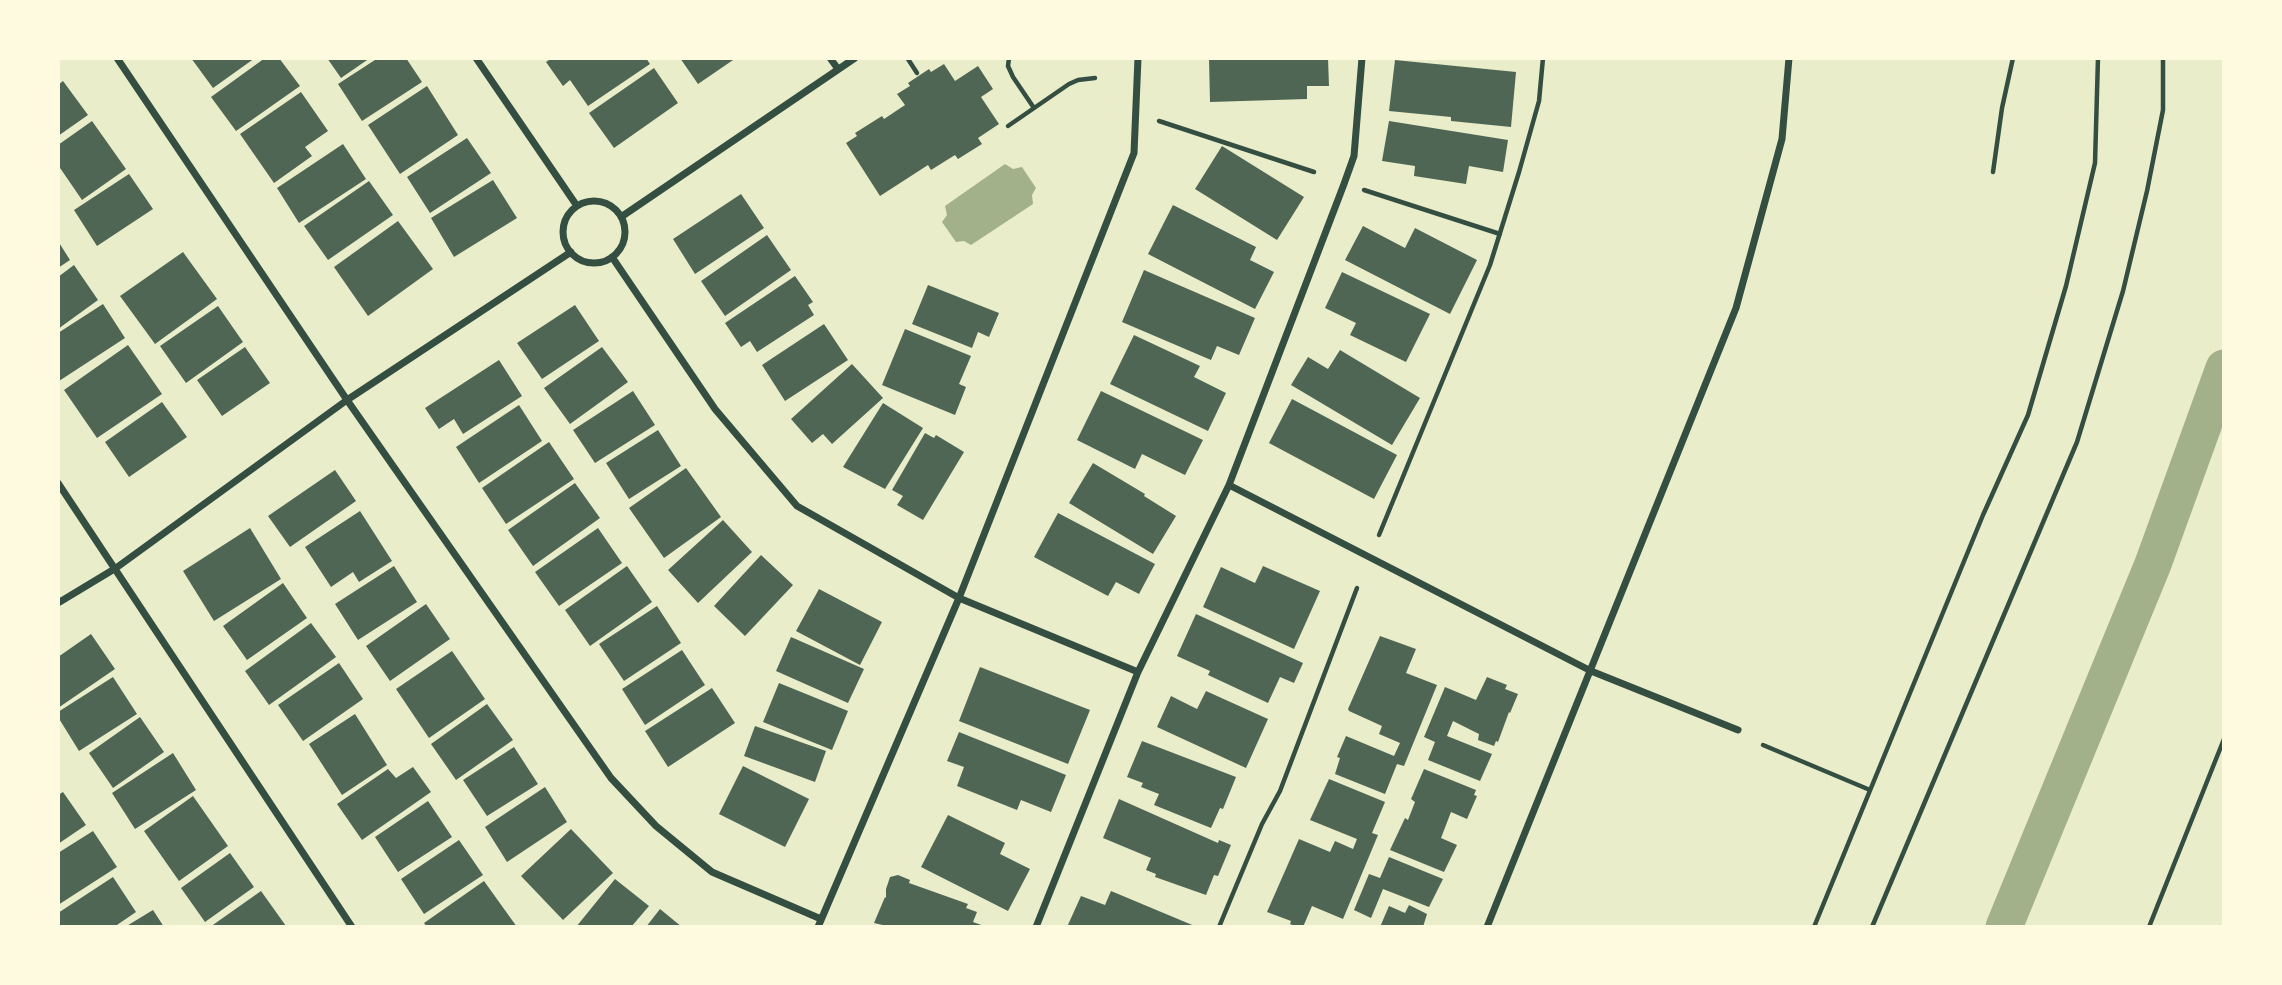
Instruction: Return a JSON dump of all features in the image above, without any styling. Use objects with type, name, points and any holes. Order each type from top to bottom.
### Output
[{"type":"street","points":[[117,58],[347,400],[611,778],[656,826],[712,872],[821,919]]},
{"type":"street","points":[[476,58],[577,206]]},
{"type":"street","points":[[830,58],[838,69]]},
{"type":"street","points":[[621,217],[855,58]]},
{"type":"street","points":[[818,927],[959,598],[1134,153],[1138,58]]},
{"type":"street","points":[[1036,927],[1138,672],[1229,485],[1344,184],[1354,156],[1362,58]]},
{"type":"street","points":[[1487,927],[1735,308],[1782,139],[1789,58]]},
{"type":"street","points":[[601,201],[610,204],[621,217],[624,239],[622,246],[612,257],[595,262],[578,258],[570,252],[563,239],[564,224],[571,211],[584,202],[601,201]]},
{"type":"street","points":[[58,603],[116,568],[347,400],[570,252]]},
{"type":"street","points":[[612,257],[715,409],[797,506],[959,598],[1138,672]]},
{"type":"street","points":[[58,484],[352,927]]},
{"type":"street","points":[[1229,485],[1591,671],[1738,730]]},
{"type":"path","points":[[1009,58],[1008,66],[1013,77],[1034,108]]},
{"type":"path","points":[[1379,535],[1466,325],[1500,233],[1539,101],[1543,58]]},
{"type":"path","points":[[1993,172],[2001,108],[2013,58]]},
{"type":"path","points":[[1814,927],[1983,515],[2028,415],[2066,286],[2095,163],[2098,58]]},
{"type":"path","points":[[1872,927],[2077,442],[2123,290],[2147,191],[2163,110],[2163,58]]},
{"type":"path","points":[[908,59],[917,73]]},
{"type":"path","points":[[1008,126],[1069,84],[1095,78]]},
{"type":"path","points":[[1159,121],[1314,172]]},
{"type":"path","points":[[1344,184],[1500,233]]},
{"type":"path","points":[[1219,927],[1262,824],[1280,791],[1357,589]]},
{"type":"path","points":[[2149,927],[2224,739]]},
{"type":"path","points":[[1763,746],[1870,790]]},
{"type":"shaded area","points":[[1005,164],[1013,169],[1022,167],[1036,188],[1032,195],[1033,204],[971,245],[964,241],[956,242],[942,222],[947,215],[945,206]]},
{"type":"building","points":[[191,58],[255,58],[213,88]]},
{"type":"building","points":[[265,58],[279,58],[300,86],[236,131],[211,97]]},
{"type":"building","points":[[327,58],[370,58],[341,78]]},
{"type":"building","points":[[378,58],[406,58],[422,82],[362,121],[338,84]]},
{"type":"building","points":[[552,58],[646,58],[650,64],[588,106],[570,80],[563,86],[546,62]]},
{"type":"building","points":[[680,58],[736,58],[698,84]]},
{"type":"building","points":[[1209,58],[1328,58],[1329,86],[1307,86],[1307,99],[1210,102]]},
{"type":"building","points":[[1395,60],[1516,72],[1511,127],[1451,121],[1451,117],[1389,111]]},
{"type":"building","points":[[944,64],[955,81],[978,66],[993,89],[981,97],[999,124],[978,138],[982,144],[958,159],[955,155],[931,170],[928,165],[880,196],[846,143],[857,136],[855,133],[905,105],[897,94],[910,86],[908,83],[929,69],[931,72]]},
{"type":"building","points":[[654,68],[678,103],[614,148],[589,113]]},
{"type":"building","points":[[63,81],[88,115],[58,136],[58,85]]},
{"type":"building","points":[[427,86],[458,135],[400,174],[368,125]]},
{"type":"building","points":[[301,92],[328,131],[305,147],[312,156],[274,183],[240,134]]},
{"type":"building","points":[[92,121],[126,169],[82,200],[58,165],[58,145]]},
{"type":"building","points":[[1389,121],[1508,140],[1503,172],[1469,166],[1466,184],[1414,176],[1415,166],[1382,161]]},
{"type":"building","points":[[467,138],[491,173],[430,213],[407,177]]},
{"type":"building","points":[[343,144],[366,179],[299,223],[277,188]]},
{"type":"building","points":[[1222,146],[1304,197],[1277,240],[1195,189]]},
{"type":"building","points":[[129,174],[153,209],[97,246],[74,210]]},
{"type":"building","points":[[493,180],[517,218],[454,257],[431,218]]},
{"type":"building","points":[[369,181],[393,215],[328,260],[304,226]]},
{"type":"building","points":[[741,194],[764,228],[695,274],[673,239]]},
{"type":"building","points":[[1173,205],[1256,247],[1250,260],[1274,272],[1255,309],[1148,254]]},
{"type":"building","points":[[398,221],[433,269],[368,316],[334,267]]},
{"type":"building","points":[[1363,226],[1405,248],[1415,228],[1477,260],[1450,314],[1345,260]]},
{"type":"building","points":[[767,235],[791,270],[725,316],[701,281]]},
{"type":"building","points":[[58,241],[70,260],[58,268]]},
{"type":"building","points":[[183,252],[217,299],[155,344],[120,296]]},
{"type":"building","points":[[74,265],[98,300],[58,329],[58,277]]},
{"type":"building","points":[[1144,270],[1255,318],[1239,355],[1217,346],[1211,360],[1122,322]]},
{"type":"building","points":[[1342,272],[1430,314],[1406,362],[1350,335],[1356,323],[1325,308]]},
{"type":"building","points":[[795,276],[813,302],[808,305],[814,315],[757,352],[750,341],[741,347],[725,323]]},
{"type":"building","points":[[928,285],[999,313],[989,337],[978,332],[972,348],[912,324]]},
{"type":"building","points":[[103,304],[125,338],[59,381],[58,333]]},
{"type":"building","points":[[575,305],[599,341],[542,379],[517,343]]},
{"type":"building","points":[[218,306],[243,342],[186,383],[160,346]]},
{"type":"building","points":[[824,324],[848,360],[785,401],[762,365]]},
{"type":"building","points":[[905,329],[971,356],[959,384],[966,387],[955,415],[882,385]]},
{"type":"building","points":[[1134,335],[1200,366],[1194,377],[1226,393],[1208,431],[1110,384]]},
{"type":"building","points":[[128,345],[162,394],[97,438],[64,390]]},
{"type":"building","points":[[245,347],[270,383],[222,416],[197,380]]},
{"type":"building","points":[[602,347],[628,382],[570,424],[544,388]]},
{"type":"building","points":[[1340,350],[1420,398],[1392,445],[1291,385],[1308,357],[1328,369]]},
{"type":"building","points":[[499,360],[522,396],[463,434],[454,419],[439,429],[425,408]]},
{"type":"building","points":[[852,364],[883,398],[832,444],[823,434],[812,443],[791,419]]},
{"type":"building","points":[[633,391],[655,425],[595,463],[573,430]]},
{"type":"building","points":[[1101,391],[1203,440],[1185,475],[1142,454],[1135,469],[1077,440]]},
{"type":"building","points":[[1292,399],[1397,455],[1374,499],[1269,443]]},
{"type":"building","points":[[162,402],[187,437],[129,477],[105,442]]},
{"type":"building","points":[[883,403],[923,428],[885,489],[843,467]]},
{"type":"building","points":[[519,405],[542,441],[479,483],[456,447]]},
{"type":"building","points":[[658,430],[681,466],[629,499],[606,463]]},
{"type":"building","points":[[925,433],[934,438],[936,435],[964,452],[923,520],[897,505],[903,496],[892,490]]},
{"type":"building","points":[[549,442],[574,479],[506,524],[482,488]]},
{"type":"building","points":[[1093,463],[1176,516],[1153,554],[1069,503]]},
{"type":"building","points":[[686,468],[721,517],[664,558],[629,508]]},
{"type":"building","points":[[335,470],[356,501],[290,547],[268,516]]},
{"type":"building","points":[[575,483],[600,518],[533,566],[508,530]]},
{"type":"building","points":[[360,511],[392,561],[359,582],[353,572],[331,587],[305,547]]},
{"type":"building","points":[[1058,513],[1155,564],[1139,594],[1116,582],[1108,596],[1034,557]]},
{"type":"building","points":[[723,520],[752,552],[698,603],[668,570]]},
{"type":"building","points":[[250,528],[281,579],[214,621],[183,571]]},
{"type":"building","points":[[598,528],[622,563],[559,606],[535,572]]},
{"type":"building","points":[[761,555],[793,585],[745,636],[714,606]]},
{"type":"building","points":[[394,566],[417,602],[358,640],[335,604]]},
{"type":"building","points":[[627,566],[652,602],[590,646],[565,610]]},
{"type":"building","points":[[1263,566],[1320,591],[1294,649],[1203,607],[1221,567],[1255,583]]},
{"type":"building","points":[[283,583],[307,618],[247,660],[223,626]]},
{"type":"building","points":[[819,589],[882,622],[860,665],[796,631]]},
{"type":"building","points":[[426,604],[450,639],[390,681],[366,646]]},
{"type":"building","points":[[657,606],[681,643],[624,681],[599,644]]},
{"type":"building","points":[[1196,614],[1303,663],[1294,683],[1280,677],[1268,703],[1208,675],[1210,671],[1177,656]]},
{"type":"building","points":[[311,623],[336,657],[269,705],[245,671]]},
{"type":"building","points":[[91,634],[115,669],[58,708],[58,657]]},
{"type":"building","points":[[1380,636],[1416,649],[1406,673],[1437,685],[1404,766],[1397,764],[1385,794],[1335,774],[1340,758],[1337,757],[1346,736],[1394,756],[1400,743],[1379,734],[1382,726],[1348,709]]},
{"type":"building","points":[[791,637],[864,669],[848,703],[776,671]]},
{"type":"building","points":[[682,650],[705,685],[645,725],[622,689]]},
{"type":"building","points":[[452,651],[485,699],[429,738],[396,689]]},
{"type":"building","points":[[339,663],[363,699],[303,741],[278,705]]},
{"type":"building","points":[[980,667],[1090,710],[1068,764],[959,721]]},
{"type":"building","points":[[113,677],[137,714],[79,751],[58,717],[58,712]]},
{"type":"building","points":[[1487,677],[1507,685],[1505,689],[1518,694],[1498,742],[1496,741],[1494,746],[1478,740],[1479,734],[1453,721],[1447,736],[1492,754],[1480,781],[1428,760],[1435,742],[1424,737],[1445,687],[1476,700]]},
{"type":"building","points":[[779,683],[848,711],[832,750],[763,722]]},
{"type":"building","points":[[712,688],[735,723],[668,767],[645,731]]},
{"type":"building","points":[[1206,691],[1268,719],[1246,768],[1157,727],[1171,696],[1197,709]]},
{"type":"building","points":[[487,704],[513,740],[456,780],[431,744]]},
{"type":"building","points":[[355,714],[387,765],[342,795],[309,744]]},
{"type":"building","points":[[140,717],[164,752],[113,788],[89,753]]},
{"type":"building","points":[[755,726],[826,751],[815,782],[744,756]]},
{"type":"building","points":[[959,732],[1066,775],[1051,812],[1021,800],[1017,810],[957,786],[964,767],[947,761]]},
{"type":"building","points":[[1142,741],[1236,777],[1223,809],[1220,808],[1211,828],[1154,805],[1159,794],[1141,787],[1143,783],[1127,777]]},
{"type":"building","points":[[514,747],[538,784],[487,816],[463,780]]},
{"type":"building","points":[[173,753],[196,790],[135,829],[112,793]]},
{"type":"building","points":[[743,766],[809,799],[785,847],[719,814]]},
{"type":"building","points":[[413,767],[431,792],[362,840],[337,804],[388,769],[396,778]]},
{"type":"building","points":[[1424,769],[1476,790],[1474,795],[1477,796],[1467,819],[1451,812],[1441,838],[1457,845],[1444,872],[1390,850],[1405,818],[1408,820],[1415,802],[1411,799]]},
{"type":"building","points":[[1329,779],[1385,802],[1372,833],[1378,835],[1343,919],[1312,906],[1303,927],[1297,927],[1290,924],[1291,921],[1267,912],[1299,839],[1330,852],[1335,841],[1353,849],[1357,839],[1310,820]]},
{"type":"building","points":[[545,787],[567,822],[507,862],[485,827]]},
{"type":"building","points":[[63,792],[86,825],[58,844],[58,795]]},
{"type":"building","points":[[193,796],[228,846],[179,881],[144,831]]},
{"type":"building","points":[[1119,799],[1218,843],[1219,840],[1231,845],[1218,876],[1214,875],[1206,895],[1155,877],[1156,874],[1146,870],[1151,858],[1103,838]]},
{"type":"building","points":[[428,801],[452,837],[398,872],[375,837]]},
{"type":"building","points":[[948,815],[1005,843],[1000,854],[1030,869],[1008,911],[921,867]]},
{"type":"building","points":[[571,829],[613,873],[563,920],[521,876]]},
{"type":"building","points":[[93,831],[117,867],[58,905],[58,853]]},
{"type":"building","points":[[459,840],[483,875],[424,914],[401,879]]},
{"type":"building","points":[[230,853],[254,887],[205,922],[181,888]]},
{"type":"building","points":[[1389,857],[1443,879],[1429,907],[1383,889],[1371,918],[1354,910],[1369,874],[1380,878]]},
{"type":"building","points":[[898,875],[910,880],[909,883],[968,904],[966,908],[977,912],[973,922],[987,927],[891,927],[874,923],[886,898],[890,877]]},
{"type":"building","points":[[113,877],[136,912],[114,927],[58,927],[58,913]]},
{"type":"building","points":[[615,879],[649,906],[631,927],[576,927]]},
{"type":"building","points":[[484,881],[517,927],[427,927],[424,923]]},
{"type":"building","points":[[261,891],[286,926],[210,927]]},
{"type":"building","points":[[1111,891],[1197,927],[1067,927],[1081,896],[1105,905]]},
{"type":"building","points":[[1409,905],[1427,914],[1423,927],[1380,927],[1389,906],[1405,913]]},
{"type":"building","points":[[660,909],[682,927],[646,927]]},
{"type":"building","points":[[153,910],[164,927],[125,927]]},
{"type":"waterway","points":[[2004,927],[2153,564],[2224,368]]}]
